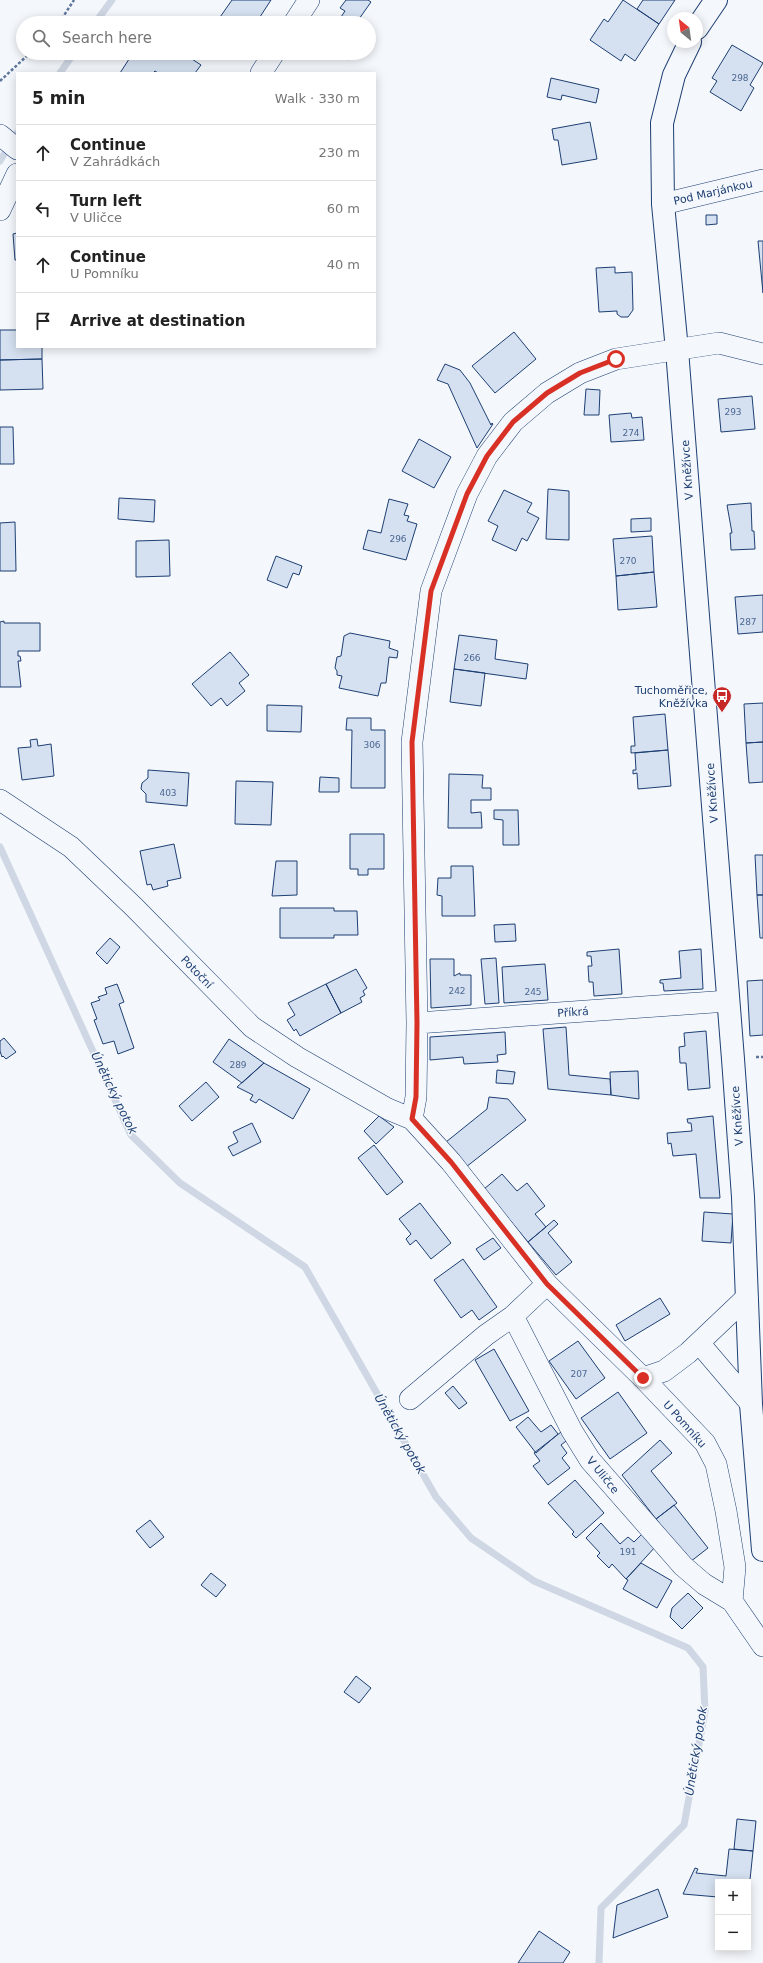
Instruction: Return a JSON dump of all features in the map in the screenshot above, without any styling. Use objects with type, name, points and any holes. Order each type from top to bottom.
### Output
[{"type":"street","points":[[299,16],[309,0]]},
{"type":"street","points":[[703,19],[716,0]]},
{"type":"street","name":"V Kněžívce","points":[[687,48],[674,75],[662,123],[663,204],[678,350],[743,1196],[751,1404],[763,1550]]},
{"type":"street","points":[[262,72],[269,60]]},
{"type":"street","points":[[0,210],[16,176]]},
{"type":"street","name":"Pod Marjánkou","points":[[663,204],[763,180]]},
{"type":"street","points":[[410,1399],[486,1335],[513,1316],[547,1284],[451,1162],[412,1119],[416,1097],[417,1023],[412,742],[431,591],[467,494],[487,456],[509,428],[547,393],[580,373],[616,359],[719,343],[763,354]]},
{"type":"street","name":"Potoční","points":[[0,800],[70,847],[134,907],[252,1027],[297,1057],[388,1109],[412,1119]]},
{"type":"street","name":"Příkrá","points":[[417,1023],[728,1001]]},
{"type":"street","name":"U Pomníku","points":[[547,1284],[643,1378],[705,1444],[716,1464],[735,1567],[732,1601]]},
{"type":"street","points":[[643,1378],[664,1371],[688,1353],[747,1297]]},
{"type":"street","name":"V Uličce","points":[[513,1316],[572,1431],[590,1460],[683,1566],[704,1584],[732,1601]]},
{"type":"street","points":[[699,1343],[751,1404]]},
{"type":"street","points":[[732,1601],[763,1646]]},
{"type":"path","points":[[64,16],[74,0]]},
{"type":"path","points":[[0,82],[23,60]]},
{"type":"building","points":[[232,0],[271,0],[261,16],[221,16]]},
{"type":"building","points":[[346,0],[368,0],[371,2],[361,16],[342,16],[345,11],[340,8]]},
{"type":"building","points":[[623,0],[659,24],[635,61],[625,54],[621,61],[590,40],[604,19],[608,22]]},
{"type":"building","points":[[643,0],[675,0],[659,24],[637,9]]},
{"type":"building","points":[[732,45],[763,63],[750,85],[754,88],[741,111],[710,92],[717,81],[712,78]]},
{"type":"building","points":[[128,60],[194,60],[201,65],[196,72],[121,72]]},
{"type":"building","points":[[551,78],[599,89],[596,103],[562,95],[561,100],[547,97]]},
{"type":"building","points":[[590,122],[597,159],[562,165],[558,140],[554,140],[552,129]]},
{"type":"building","points":[[706,215],[717,215],[717,224],[706,225]]},
{"type":"building","points":[[16,233],[16,260],[15,260],[13,234]]},
{"type":"building","points":[[758,241],[763,241],[763,293]]},
{"type":"building","points":[[615,267],[615,273],[632,272],[633,310],[628,317],[621,317],[617,314],[617,311],[599,312],[596,268]]},
{"type":"building","points":[[0,330],[16,330],[16,348],[42,348],[42,359],[0,360]]},
{"type":"building","points":[[514,332],[536,359],[495,393],[472,366]]},
{"type":"building","points":[[42,359],[43,389],[0,390],[0,360]]},
{"type":"building","points":[[445,364],[460,370],[470,383],[491,425],[492,423],[493,424],[477,448],[448,384],[437,380]]},
{"type":"building","points":[[586,389],[600,390],[599,415],[584,415]]},
{"type":"building","points":[[752,396],[755,429],[721,432],[718,399]]},
{"type":"building","points":[[631,413],[632,418],[642,417],[644,440],[611,442],[609,415]]},
{"type":"building","points":[[0,427],[13,427],[14,464],[0,464]]},
{"type":"building","points":[[419,439],[451,457],[434,488],[402,471]]},
{"type":"building","points":[[548,489],[569,491],[569,540],[546,539]]},
{"type":"building","points":[[504,490],[532,503],[527,512],[539,518],[527,541],[522,538],[516,551],[492,540],[498,526],[488,521]]},
{"type":"building","points":[[119,498],[155,500],[154,522],[118,519]]},
{"type":"building","points":[[389,499],[408,504],[404,515],[409,516],[407,521],[417,524],[406,560],[363,549],[368,530],[381,533]]},
{"type":"building","points":[[751,503],[752,531],[754,531],[755,549],[731,550],[730,533],[732,533],[727,505]]},
{"type":"building","points":[[651,518],[651,531],[631,532],[631,519]]},
{"type":"building","points":[[15,522],[16,571],[0,571],[0,523]]},
{"type":"building","points":[[652,536],[654,572],[616,576],[613,539]]},
{"type":"building","points":[[169,540],[170,576],[136,577],[136,541]]},
{"type":"building","points":[[276,556],[302,566],[299,575],[293,573],[287,588],[267,580]]},
{"type":"building","points":[[654,572],[657,607],[618,610],[616,576]]},
{"type":"building","points":[[763,595],[763,632],[738,634],[735,597]]},
{"type":"building","points":[[4,621],[4,623],[40,623],[40,651],[18,651],[18,656],[20,656],[21,661],[18,661],[21,687],[0,687],[0,622]]},
{"type":"building","points":[[350,633],[390,641],[389,648],[398,651],[397,658],[389,657],[386,683],[381,683],[378,696],[339,688],[342,676],[337,675],[335,668],[337,657],[341,656],[344,636]]},
{"type":"building","points":[[459,635],[497,640],[495,659],[528,664],[526,679],[454,669]]},
{"type":"building","points":[[230,652],[249,675],[239,683],[245,691],[227,706],[221,698],[211,706],[192,684]]},
{"type":"building","points":[[454,669],[485,673],[481,706],[450,702]]},
{"type":"building","points":[[763,703],[763,742],[746,743],[744,704]]},
{"type":"building","points":[[267,705],[302,706],[301,732],[267,731]]},
{"type":"building","points":[[665,714],[668,750],[631,753],[631,746],[635,746],[633,717]]},
{"type":"building","points":[[347,718],[371,718],[371,730],[385,730],[385,788],[351,788],[352,730],[346,730]]},
{"type":"building","points":[[37,739],[38,746],[51,744],[54,776],[22,780],[18,748],[31,747],[30,740]]},
{"type":"building","points":[[763,742],[763,782],[749,783],[746,743]]},
{"type":"building","points":[[668,750],[671,786],[638,789],[637,773],[633,774],[633,770],[636,770],[635,753]]},
{"type":"building","points":[[148,770],[189,773],[187,806],[146,802],[146,794],[141,789],[142,783],[148,778]]},
{"type":"building","points":[[449,774],[483,775],[482,788],[491,788],[491,800],[471,800],[471,813],[481,812],[482,828],[448,828]]},
{"type":"building","points":[[320,777],[339,778],[339,792],[319,792]]},
{"type":"building","points":[[236,781],[273,782],[271,825],[235,824]]},
{"type":"building","points":[[494,810],[518,810],[519,845],[503,845],[503,820],[494,819]]},
{"type":"building","points":[[350,834],[384,834],[384,869],[368,869],[368,875],[358,875],[358,869],[350,869]]},
{"type":"building","points":[[174,844],[181,878],[167,881],[168,886],[153,890],[151,884],[147,885],[140,851]]},
{"type":"building","points":[[755,855],[763,855],[763,895],[757,895]]},
{"type":"building","points":[[276,861],[297,861],[297,895],[272,896]]},
{"type":"building","points":[[451,866],[473,866],[475,916],[442,916],[442,896],[437,895],[438,878],[451,878]]},
{"type":"building","points":[[757,895],[763,895],[763,938],[760,938]]},
{"type":"building","points":[[280,908],[334,908],[334,911],[357,911],[358,935],[334,935],[334,938],[280,938]]},
{"type":"building","points":[[515,924],[516,941],[495,942],[494,925]]},
{"type":"building","points":[[110,938],[120,947],[107,964],[96,953]]},
{"type":"building","points":[[619,949],[622,994],[594,996],[593,982],[589,982],[588,966],[592,966],[591,956],[587,956],[587,952]]},
{"type":"building","points":[[701,949],[703,989],[664,991],[663,983],[660,983],[660,980],[681,978],[679,951]]},
{"type":"building","points":[[496,958],[499,1003],[485,1004],[481,959]]},
{"type":"building","points":[[430,959],[454,959],[454,976],[460,973],[460,975],[471,975],[471,1005],[431,1008]]},
{"type":"building","points":[[545,964],[548,1000],[504,1003],[502,967]]},
{"type":"building","points":[[356,969],[367,988],[363,991],[365,995],[360,998],[362,1002],[341,1013],[326,984]]},
{"type":"building","points":[[763,980],[763,1035],[750,1036],[747,981]]},
{"type":"building","points":[[117,984],[124,1002],[119,1004],[134,1048],[118,1054],[114,1041],[103,1044],[94,1020],[97,1019],[91,1003],[100,1000],[98,997],[107,994],[105,988]]},
{"type":"building","points":[[326,984],[341,1013],[300,1036],[296,1029],[294,1031],[287,1020],[295,1015],[288,1003]]},
{"type":"building","points":[[566,1027],[569,1075],[610,1079],[611,1095],[548,1089],[543,1029]]},
{"type":"building","points":[[706,1031],[710,1088],[688,1090],[686,1063],[680,1063],[679,1047],[685,1046],[684,1033]]},
{"type":"building","points":[[505,1032],[506,1054],[497,1055],[498,1062],[464,1064],[463,1057],[430,1060],[430,1037]]},
{"type":"building","points":[[4,1038],[16,1052],[6,1059],[3,1056],[2,1057],[0,1051],[0,1041]]},
{"type":"building","points":[[229,1039],[264,1063],[242,1083],[213,1062]]},
{"type":"building","points":[[264,1063],[310,1089],[293,1119],[259,1099],[256,1103],[250,1100],[253,1095],[237,1087]]},
{"type":"building","points":[[497,1070],[515,1072],[513,1084],[496,1083]]},
{"type":"building","points":[[638,1071],[639,1099],[611,1095],[610,1072]]},
{"type":"building","points":[[206,1082],[219,1097],[192,1121],[179,1106]]},
{"type":"building","points":[[489,1097],[508,1099],[526,1120],[466,1167],[446,1142],[487,1109]]},
{"type":"building","points":[[379,1116],[394,1127],[376,1144],[364,1131]]},
{"type":"building","points":[[713,1116],[720,1198],[700,1198],[696,1154],[673,1156],[671,1143],[668,1144],[667,1133],[692,1131],[691,1123],[688,1123],[687,1119]]},
{"type":"building","points":[[252,1123],[261,1142],[233,1156],[228,1147],[238,1142],[233,1132]]},
{"type":"building","points":[[374,1145],[403,1182],[387,1195],[358,1158]]},
{"type":"building","points":[[502,1174],[517,1191],[527,1183],[545,1206],[535,1214],[546,1227],[528,1242],[484,1189]]},
{"type":"building","points":[[420,1203],[451,1243],[431,1259],[416,1240],[410,1245],[406,1239],[411,1234],[399,1219]]},
{"type":"building","points":[[704,1212],[733,1214],[731,1243],[702,1241]]},
{"type":"building","points":[[554,1220],[558,1224],[548,1233],[572,1262],[556,1275],[528,1242]]},
{"type":"building","points":[[493,1238],[501,1248],[484,1260],[476,1249]]},
{"type":"building","points":[[463,1259],[497,1307],[479,1320],[472,1310],[461,1318],[434,1280]]},
{"type":"building","points":[[660,1298],[670,1314],[625,1341],[616,1325]]},
{"type":"building","points":[[578,1341],[605,1378],[576,1399],[549,1361]]},
{"type":"building","points":[[494,1349],[529,1411],[510,1421],[475,1360]]},
{"type":"building","points":[[453,1386],[467,1403],[459,1409],[445,1393]]},
{"type":"building","points":[[618,1392],[647,1433],[610,1459],[581,1418]]},
{"type":"building","points":[[528,1417],[541,1432],[551,1425],[558,1434],[536,1453],[516,1427]]},
{"type":"building","points":[[565,1429],[570,1438],[561,1445],[567,1453],[562,1458],[570,1468],[548,1485],[533,1466],[540,1461],[534,1453]]},
{"type":"building","points":[[660,1440],[672,1453],[651,1471],[677,1503],[656,1519],[622,1475]]},
{"type":"building","points":[[575,1480],[604,1513],[576,1538],[572,1534],[574,1532],[548,1503]]},
{"type":"building","points":[[674,1505],[708,1548],[690,1562],[656,1519]]},
{"type":"building","points":[[150,1520],[164,1537],[150,1548],[136,1531]]},
{"type":"building","points":[[601,1523],[620,1544],[628,1537],[634,1542],[643,1533],[656,1546],[626,1579],[612,1564],[609,1568],[597,1556],[600,1553],[586,1538]]},
{"type":"building","points":[[641,1563],[672,1581],[657,1608],[623,1589],[628,1580],[626,1579]]},
{"type":"building","points":[[211,1573],[226,1585],[216,1597],[201,1585]]},
{"type":"building","points":[[688,1593],[703,1608],[682,1629],[670,1617],[672,1608]]},
{"type":"building","points":[[356,1676],[371,1688],[359,1703],[344,1692]]},
{"type":"building","points":[[737,1819],[756,1821],[753,1851],[734,1849]]},
{"type":"building","points":[[729,1849],[753,1851],[750,1879],[715,1879],[715,1897],[683,1894],[695,1868],[698,1869],[696,1873],[726,1876]]},
{"type":"building","points":[[658,1889],[668,1917],[613,1938],[617,1905]]},
{"type":"building","points":[[539,1931],[570,1952],[563,1963],[518,1963]]},
{"type":"waterway","name":"Únětický potok","points":[[100,16],[112,0]]},
{"type":"waterway","name":"Únětický potok","points":[[61,72],[69,60]]},
{"type":"waterway","name":"Únětický potok","points":[[0,161],[16,135]]},
{"type":"waterway","name":"Únětický potok","points":[[0,847],[131,1135],[180,1183],[305,1267],[436,1497],[471,1538],[534,1581],[688,1648],[703,1667],[705,1711],[684,1825],[601,1908],[599,1963]]},
{"type":"place","name":"Tuchoměřice, Kněžívka","points":[[722,713]]},
{"type":"route","points":[[616,359],[580,373],[547,393],[513,422],[487,456],[467,494],[431,591],[412,742],[417,1023],[416,1097],[412,1119],[451,1162],[547,1284],[643,1378]]}]
